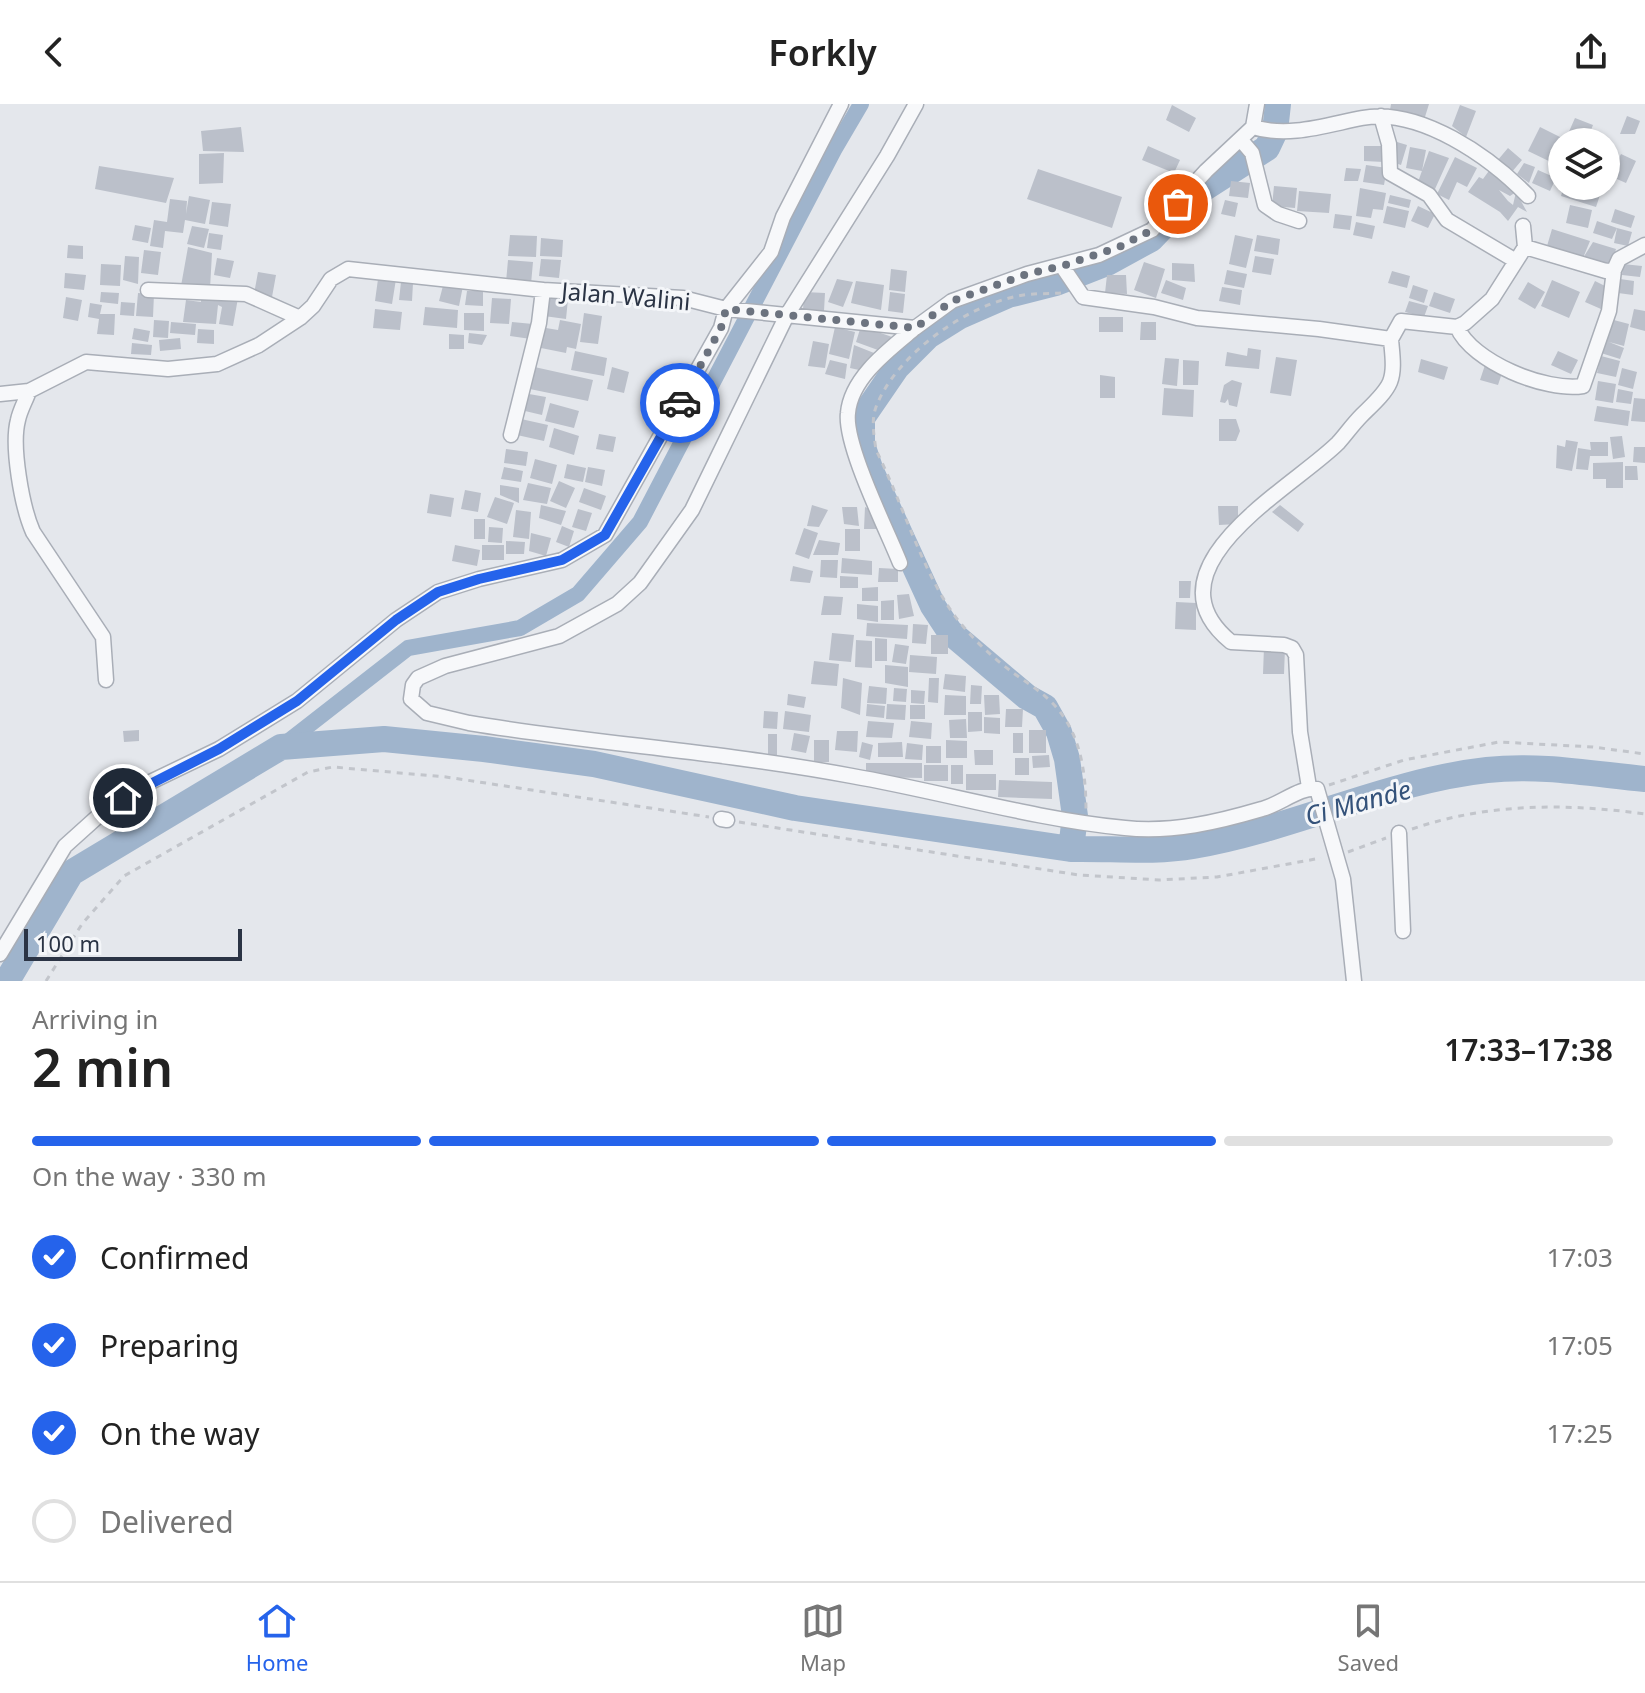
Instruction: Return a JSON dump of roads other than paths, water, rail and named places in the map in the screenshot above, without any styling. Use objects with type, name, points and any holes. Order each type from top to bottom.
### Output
[{"type":"street","points":[[0,954],[65,846],[105,810],[140,787],[219,749],[297,701],[396,620],[438,592],[562,560],[605,535],[721,328],[728,310],[771,252],[783,217],[841,104]]},
{"type":"street","points":[[916,104],[887,156],[783,314],[692,510],[640,583],[617,604],[559,636],[445,666],[418,678],[410,692],[413,704],[427,713],[469,723],[849,775],[1126,829],[1172,829],[1266,809],[1316,791]]},
{"type":"street","points":[[1257,104],[1266,129]]},
{"type":"street","points":[[1381,116],[1389,144],[1390,173],[1429,195],[1447,220],[1516,261]]},
{"type":"street","points":[[900,563],[849,440],[848,413],[863,378],[889,349],[952,301],[1027,274],[1064,269],[1152,230],[1206,171],[1241,140],[1266,129],[1315,129],[1381,116],[1414,121],[1438,129],[1516,182],[1528,196]]},
{"type":"street","points":[[1241,140],[1254,158],[1265,205],[1278,214],[1299,221]]},
{"type":"street","points":[[1354,981],[1336,849],[1300,732],[1296,655],[1292,648],[1284,645],[1231,642],[1211,621],[1204,585],[1210,563],[1226,538],[1256,509],[1338,443],[1389,384],[1391,339],[1401,321],[1457,327],[1473,317],[1492,299],[1525,247],[1523,226]]},
{"type":"street","points":[[1457,327],[1462,339],[1491,362],[1531,378],[1583,386],[1609,311],[1614,270],[1619,259],[1645,245]]},
{"type":"street","points":[[1525,247],[1606,271],[1614,270]]},
{"type":"street","name":"Jalan Walini","points":[[0,394],[29,391],[86,362],[168,369],[217,364],[259,345],[300,318],[313,306],[331,279],[348,269],[543,290],[683,298],[728,310],[915,328]]},
{"type":"street","points":[[1064,269],[1080,293],[1197,318],[1391,339]]},
{"type":"street","points":[[148,290],[246,294],[300,318]]},
{"type":"street","points":[[511,435],[539,323],[543,290]]},
{"type":"street","points":[[29,391],[17,421],[16,442],[25,515],[33,532],[103,637],[106,680]]},
{"type":"street","points":[[1399,833],[1403,931]]},
{"type":"waterway","points":[[281,747],[408,648],[520,628],[578,594],[640,522],[861,104]]},
{"type":"waterway","points":[[7,981],[71,873],[281,747],[384,739],[484,749],[594,764],[795,808],[1071,849],[1075,816],[1067,759],[1059,732],[1045,707],[1027,697],[950,632],[933,606],[871,471],[862,444],[862,418],[897,367],[928,336],[960,316],[1008,295],[1056,283],[1107,263],[1151,239],[1192,196],[1267,148],[1275,131],[1278,104]]},
{"type":"waterway","name":"Ci Mande","points":[[1071,849],[1148,850],[1193,846],[1267,828],[1413,784],[1487,770],[1546,769],[1645,779]]}]
